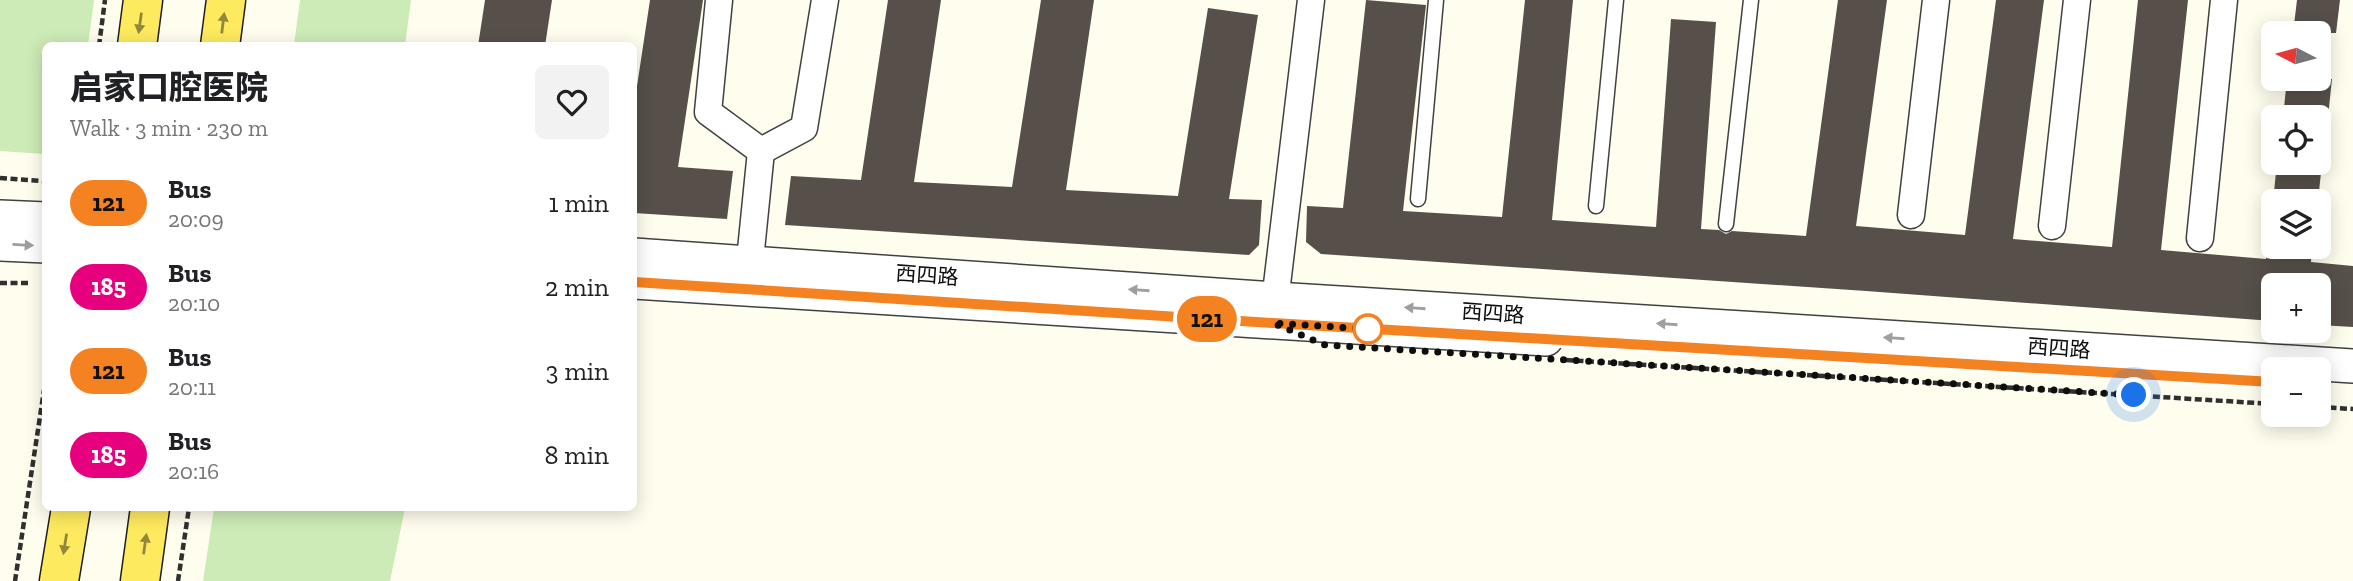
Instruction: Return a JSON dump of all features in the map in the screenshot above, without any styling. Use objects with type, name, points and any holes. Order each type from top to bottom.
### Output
[{"type":"main road","points":[[138,42],[143,0]]},
{"type":"main road","points":[[221,42],[226,0]]},
{"type":"main road","points":[[59,581],[71,511]]},
{"type":"main road","points":[[140,581],[150,511]]},
{"type":"street","points":[[719,0],[708,112],[761,151]]},
{"type":"street","points":[[761,151],[804,128],[825,0]]},
{"type":"street","points":[[1274,311],[1311,0]]},
{"type":"street","points":[[1911,215],[1936,0]]},
{"type":"street","points":[[2052,226],[2077,0]]},
{"type":"street","points":[[2200,238],[2224,0]]},
{"type":"street","points":[[748,276],[761,151]]},
{"type":"street","points":[[0,217],[42,219]]},
{"type":"street","points":[[0,244],[42,246]]},
{"type":"street","name":"西四路","points":[[637,256],[748,276],[2261,381]]},
{"type":"street","name":"西四路","points":[[637,282],[748,276]]},
{"type":"street","name":"西四路","points":[[1274,311],[2353,366]]},
{"type":"street","points":[[2331,386],[2353,387]]},
{"type":"lane","points":[[1418,199],[1436,0]]},
{"type":"lane","points":[[1596,206],[1616,0]]},
{"type":"lane","points":[[1726,224],[1751,0]]},
{"type":"path","points":[[100,42],[105,0]]},
{"type":"path","points":[[0,178],[42,181]]},
{"type":"path","points":[[0,283],[29,283]]},
{"type":"path","points":[[1562,360],[2261,403]]},
{"type":"path","points":[[15,581],[42,403]]},
{"type":"path","points":[[2331,408],[2353,409]]},
{"type":"path","points":[[178,581],[188,511]]},
{"type":"green space","points":[[0,0],[94,0],[88,42],[42,42],[42,154],[0,151]]},
{"type":"green space","points":[[300,0],[411,0],[405,42],[294,42]]},
{"type":"green space","points":[[214,511],[404,511],[390,581],[203,581]]},
{"type":"building","points":[[485,0],[552,0],[546,42],[479,42]]},
{"type":"building","points":[[650,0],[703,0],[678,167],[733,171],[727,219],[637,213],[637,86]]},
{"type":"building","points":[[888,0],[941,0],[914,182],[1012,187],[1041,0],[1094,0],[1066,190],[1178,196],[1208,8],[1258,15],[1229,199],[1262,200],[1259,245],[1249,255],[785,225],[791,176],[861,180]]},
{"type":"building","points":[[1366,0],[1426,5],[1403,211],[1502,217],[1525,0],[1573,0],[1552,220],[1656,227],[1671,19],[1716,22],[1701,229],[1719,230],[1726,234],[1732,231],[1806,236],[1838,0],[1887,0],[1856,226],[1965,235],[1996,0],[2044,0],[2013,239],[2112,247],[2138,0],[2188,0],[2161,250],[2261,259],[2311,259],[2311,262],[2353,266],[2353,327],[2331,326],[2331,273],[2261,273],[2261,320],[1321,254],[1306,242],[1307,206],[1343,208]]},
{"type":"building","points":[[2297,0],[2340,0],[2336,33],[2331,33],[2331,21],[2294,21]]},
{"type":"building","points":[[2286,91],[2331,91],[2329,105],[2284,105]]},
{"type":"building","points":[[2276,175],[2321,175],[2319,189],[2274,189]]},
{"type":"bus line","name":"121","points":[[637,282],[2261,381]]},
{"type":"route","points":[[1368,329],[1273,323],[1325,345],[2134,395]]}]
